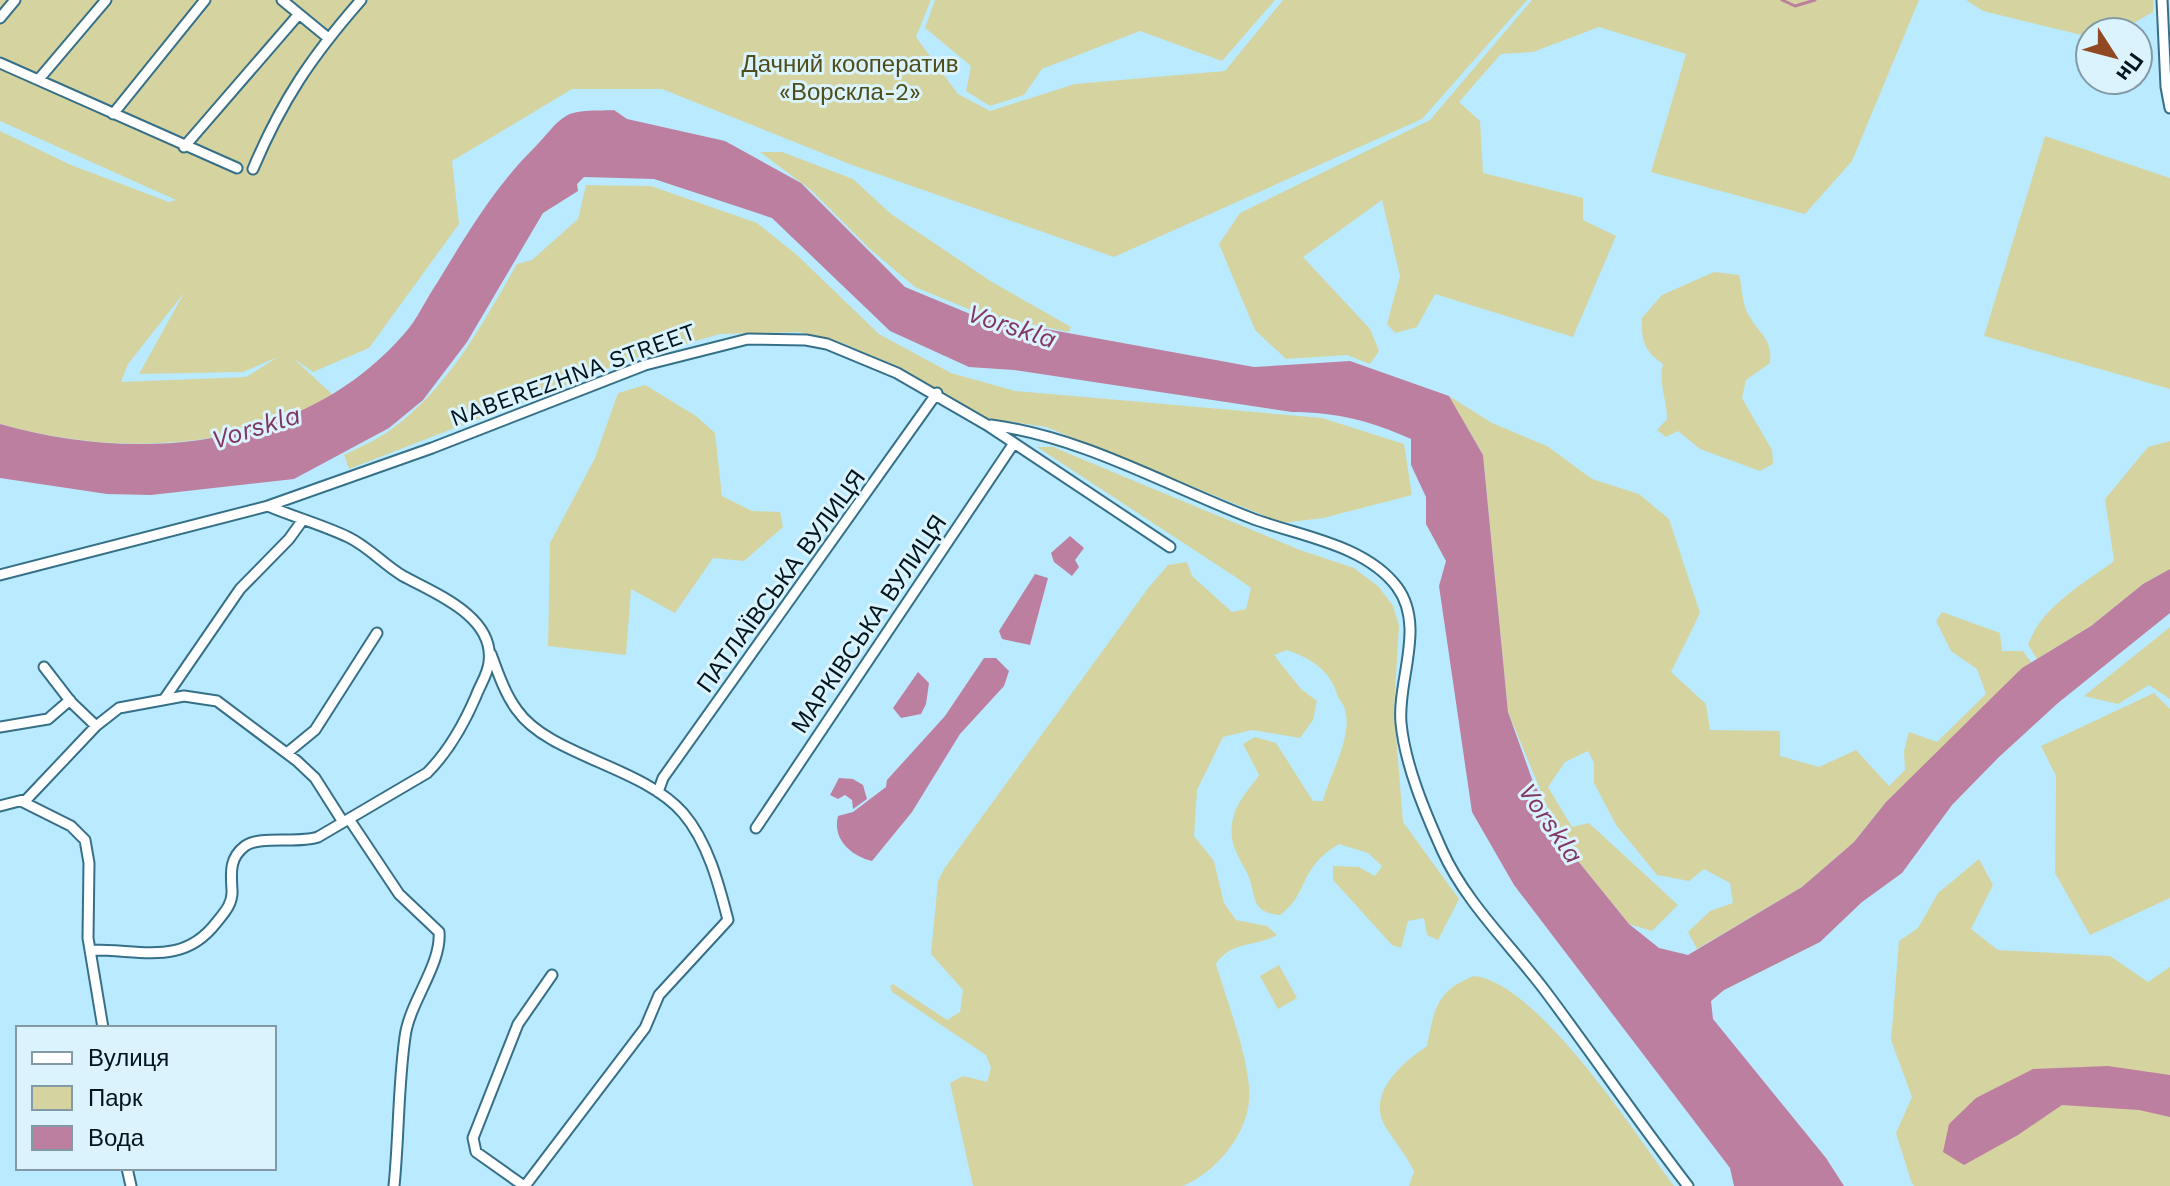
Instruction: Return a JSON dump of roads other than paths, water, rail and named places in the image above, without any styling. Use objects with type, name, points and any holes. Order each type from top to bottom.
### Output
[{"type":"street","points":[[0,18],[15,0]]},
{"type":"street","points":[[39,79],[106,0]]},
{"type":"street","points":[[113,114],[205,0]]},
{"type":"street","points":[[282,0],[327,37]]},
{"type":"street","points":[[253,169],[274,118],[327,37],[361,0]]},
{"type":"street","points":[[2162,0],[2170,108]]},
{"type":"street","points":[[184,147],[299,14]]},
{"type":"street","points":[[0,63],[237,168]]},
{"type":"street","name":"NABEREZHNA STREET","points":[[0,575],[268,506],[432,448],[645,365],[720,343],[776,338],[827,344],[867,358],[937,393],[1170,547]]},
{"type":"street","name":"ПАТЛАЇВСЬКА ВУЛИЦЯ","points":[[658,792],[663,778],[937,393]]},
{"type":"street","points":[[987,425],[1046,435],[1168,481],[1248,517],[1357,555],[1398,588],[1406,607],[1409,627],[1401,722],[1410,764],[1443,851],[1475,902],[1549,995],[1688,1186]]},
{"type":"street","name":"МАРКІВСЬКА ВУЛИЦЯ","points":[[756,828],[1014,443]]},
{"type":"street","points":[[268,506],[347,537],[377,554],[400,574],[449,600],[483,632],[508,695],[523,718],[607,767],[658,792],[683,813],[698,837],[720,887],[728,920],[659,995],[645,1028],[525,1186],[476,1152],[473,1138],[518,1024],[552,975]]},
{"type":"street","points":[[165,698],[234,597],[302,521]]},
{"type":"street","points":[[287,753],[315,730],[377,633]]},
{"type":"street","points":[[90,950],[176,952],[196,945],[229,905],[230,869],[244,846],[258,841],[305,842],[375,800],[416,780],[439,760],[468,715],[487,671],[489,650]]},
{"type":"street","points":[[44,667],[96,726]]},
{"type":"street","points":[[0,806],[23,802],[96,726],[119,708],[165,698],[212,698],[287,753],[315,778],[399,894],[439,932],[440,942],[405,1037],[394,1186]]},
{"type":"street","points":[[0,727],[48,719],[70,700]]},
{"type":"street","points":[[23,802],[71,826],[85,840],[89,863],[90,950],[103,1026]]},
{"type":"water","name":"Vorskla","points":[[614,110],[627,119],[725,141],[801,183],[905,287],[975,316],[1254,367],[1350,361],[1449,396],[1483,455],[1508,712],[1532,779],[1561,840],[1629,924],[1659,948],[1688,955],[1802,887],[1854,842],[1886,802],[2022,668],[2091,626],[2143,584],[2170,569],[2170,613],[2058,703],[1999,757],[1952,805],[1902,873],[1862,902],[1820,942],[1724,990],[1711,1001],[1713,1019],[1826,1158],[1844,1186],[1734,1186],[1730,1168],[1514,885],[1472,812],[1439,586],[1446,561],[1426,524],[1426,497],[1411,465],[1411,439],[1338,416],[1292,412],[1014,370],[969,367],[890,331],[772,218],[654,179],[584,177],[577,184],[578,191],[543,213],[467,342],[423,400],[389,428],[294,479],[151,495],[107,494],[0,478],[0,424],[53,436],[108,443],[163,443],[217,437],[269,424],[318,402],[364,373],[404,334],[495,194],[554,126],[576,112]]},
{"type":"water","points":[[1070,536],[1084,548],[1075,560],[1079,567],[1072,576],[1054,562],[1051,553]]},
{"type":"water","points":[[1035,574],[1048,578],[1030,645],[1002,639],[999,631]]},
{"type":"water","points":[[984,658],[996,658],[1009,671],[1004,686],[960,734],[912,812],[872,861],[850,851],[838,832],[838,816],[853,812],[886,787],[887,780],[945,716]]},
{"type":"water","points":[[918,672],[929,683],[926,704],[921,714],[901,718],[893,708]]},
{"type":"water","points":[[839,778],[853,779],[863,785],[867,799],[853,809],[852,800],[845,795],[838,799],[830,795]]},
{"type":"water","points":[[2108,1066],[2170,1075],[2170,1117],[2139,1110],[2062,1105],[2018,1135],[1964,1165],[1943,1152],[1949,1124],[1976,1098],[2033,1069]]},
{"type":"waterway","points":[[1782,0],[1795,6],[1815,0]]},
{"type":"park label","name":"Дачний кооператив «Ворскла-2»","points":[[850,78]]}]
